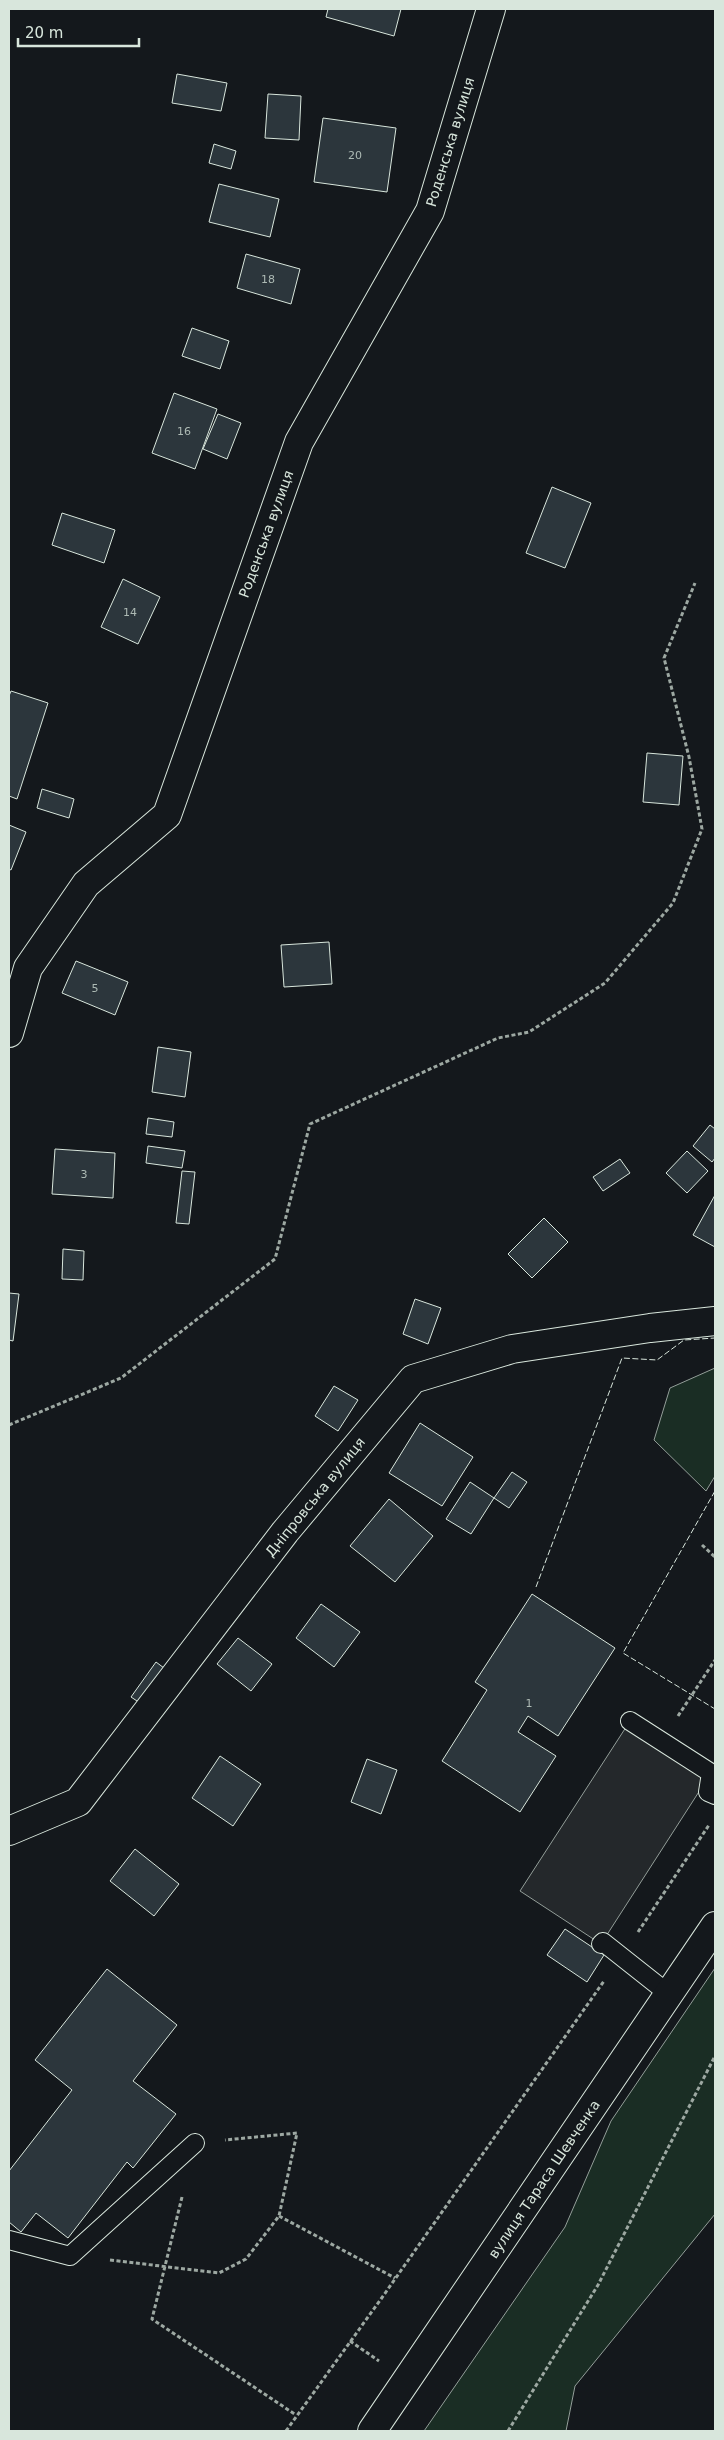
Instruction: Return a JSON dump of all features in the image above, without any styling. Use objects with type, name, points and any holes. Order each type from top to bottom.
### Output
[{"type":"street","name":"Роденська вулиця","points":[[9,1034],[28,968],[86,884],[167,816],[299,442],[430,211],[491,9]]},
{"type":"street","name":"Дніпровська вулиця","points":[[9,1831],[78,1802],[285,1532],[414,1379],[512,1349],[650,1328],[715,1321]]},
{"type":"street","name":"вулиця Тараса Шевченка","points":[[372,2431],[670,1995],[715,1926]]},
{"type":"lane","points":[[630,1721],[711,1773],[708,1792],[715,1795]]},
{"type":"lane","points":[[601,1944],[603,1942],[622,1956],[670,1995]]},
{"type":"lane","points":[[9,2240],[70,2256],[195,2143]]},
{"type":"path","points":[[9,1425],[121,1378],[275,1259],[310,1124],[498,1038],[529,1032],[605,982],[673,903],[702,828],[689,757],[664,658],[695,583]]},
{"type":"path","points":[[702,1545],[715,1557]]},
{"type":"path","points":[[661,1741],[715,1660]]},
{"type":"path","points":[[286,2431],[622,1956],[710,1825]]},
{"type":"path","points":[[508,2431],[598,2285],[715,2056]]},
{"type":"path","points":[[70,2256],[165,2265],[219,2273],[246,2259],[279,2216],[297,2133],[195,2143],[165,2265],[152,2319],[296,2415]]},
{"type":"path","points":[[279,2216],[395,2278]]},
{"type":"green space","points":[[715,1368],[715,1476],[706,1491],[654,1440],[670,1388]]},
{"type":"green space","points":[[715,1968],[715,2214],[575,2386],[566,2431],[424,2431],[565,2227],[611,2121]]},
{"type":"shaded area","points":[[630,1721],[711,1773],[601,1944],[520,1891]]},
{"type":"building","points":[[328,9],[401,9],[394,36],[326,17]]},
{"type":"building","points":[[177,74],[227,83],[221,111],[172,103]]},
{"type":"building","points":[[268,94],[301,96],[299,140],[265,138]]},
{"type":"building","points":[[323,118],[396,128],[387,192],[314,182]]},
{"type":"building","points":[[214,144],[236,151],[231,169],[209,163]]},
{"type":"building","points":[[219,184],[279,199],[270,237],[209,222]]},
{"type":"building","points":[[246,254],[300,269],[291,304],[237,288]]},
{"type":"building","points":[[192,328],[229,341],[220,369],[182,356]]},
{"type":"building","points":[[174,393],[217,409],[195,469],[152,453]]},
{"type":"building","points":[[218,414],[241,423],[227,459],[203,449]]},
{"type":"building","points":[[552,487],[591,503],[565,568],[526,553]]},
{"type":"building","points":[[62,513],[115,530],[104,563],[52,545]]},
{"type":"building","points":[[123,579],[160,597],[138,644],[101,627]]},
{"type":"building","points":[[11,691],[48,703],[17,799],[9,796],[9,696]]},
{"type":"building","points":[[647,753],[683,756],[679,805],[643,802]]},
{"type":"building","points":[[42,789],[74,799],[69,818],[37,808]]},
{"type":"building","points":[[9,825],[26,832],[11,870],[9,869]]},
{"type":"building","points":[[329,942],[332,984],[284,987],[281,945]]},
{"type":"building","points":[[76,961],[128,982],[115,1015],[62,993]]},
{"type":"building","points":[[158,1047],[191,1052],[185,1097],[152,1092]]},
{"type":"building","points":[[148,1118],[174,1122],[172,1137],[146,1134]]},
{"type":"building","points":[[710,1125],[715,1129],[715,1158],[712,1162],[693,1146]]},
{"type":"building","points":[[148,1146],[185,1151],[182,1168],[146,1163]]},
{"type":"building","points":[[55,1149],[115,1153],[113,1198],[52,1194]]},
{"type":"building","points":[[687,1151],[708,1171],[687,1193],[666,1173]]},
{"type":"building","points":[[620,1159],[630,1173],[603,1191],[593,1177]]},
{"type":"building","points":[[182,1171],[195,1172],[189,1224],[176,1223]]},
{"type":"building","points":[[715,1195],[715,1247],[693,1235]]},
{"type":"building","points":[[544,1218],[568,1242],[532,1278],[508,1254]]},
{"type":"building","points":[[63,1249],[84,1251],[83,1280],[62,1279]]},
{"type":"building","points":[[9,1293],[19,1294],[13,1341],[9,1340]]},
{"type":"building","points":[[415,1299],[441,1308],[428,1344],[403,1334]]},
{"type":"building","points":[[334,1386],[358,1400],[338,1431],[315,1416]]},
{"type":"building","points":[[420,1423],[473,1457],[442,1506],[389,1473]]},
{"type":"building","points":[[512,1472],[527,1482],[509,1508],[494,1498]]},
{"type":"building","points":[[470,1482],[494,1498],[471,1534],[446,1519]]},
{"type":"building","points":[[389,1499],[433,1536],[395,1582],[350,1546]]},
{"type":"building","points":[[532,1594],[615,1648],[558,1736],[528,1716],[518,1732],[556,1756],[520,1812],[442,1761],[487,1690],[475,1682]]},
{"type":"building","points":[[321,1604],[360,1632],[334,1667],[296,1638]]},
{"type":"building","points":[[238,1638],[272,1664],[251,1691],[217,1664]]},
{"type":"building","points":[[156,1662],[168,1671],[143,1705],[131,1697]]},
{"type":"building","points":[[220,1756],[261,1784],[233,1826],[192,1798]]},
{"type":"building","points":[[367,1759],[397,1770],[381,1814],[351,1802]]},
{"type":"building","points":[[135,1849],[179,1884],[154,1916],[110,1881]]},
{"type":"building","points":[[565,1929],[604,1955],[587,1982],[547,1955]]},
{"type":"building","points":[[107,1969],[177,2025],[133,2081],[176,2114],[133,2168],[127,2162],[68,2238],[36,2213],[21,2232],[9,2222],[9,2171],[72,2090],[35,2060]]},
{"type":"fence","points":[[536,1587],[622,1358],[657,1360],[684,1340],[715,1338]]},
{"type":"fence","points":[[715,1491],[623,1653],[715,1709]]}]
